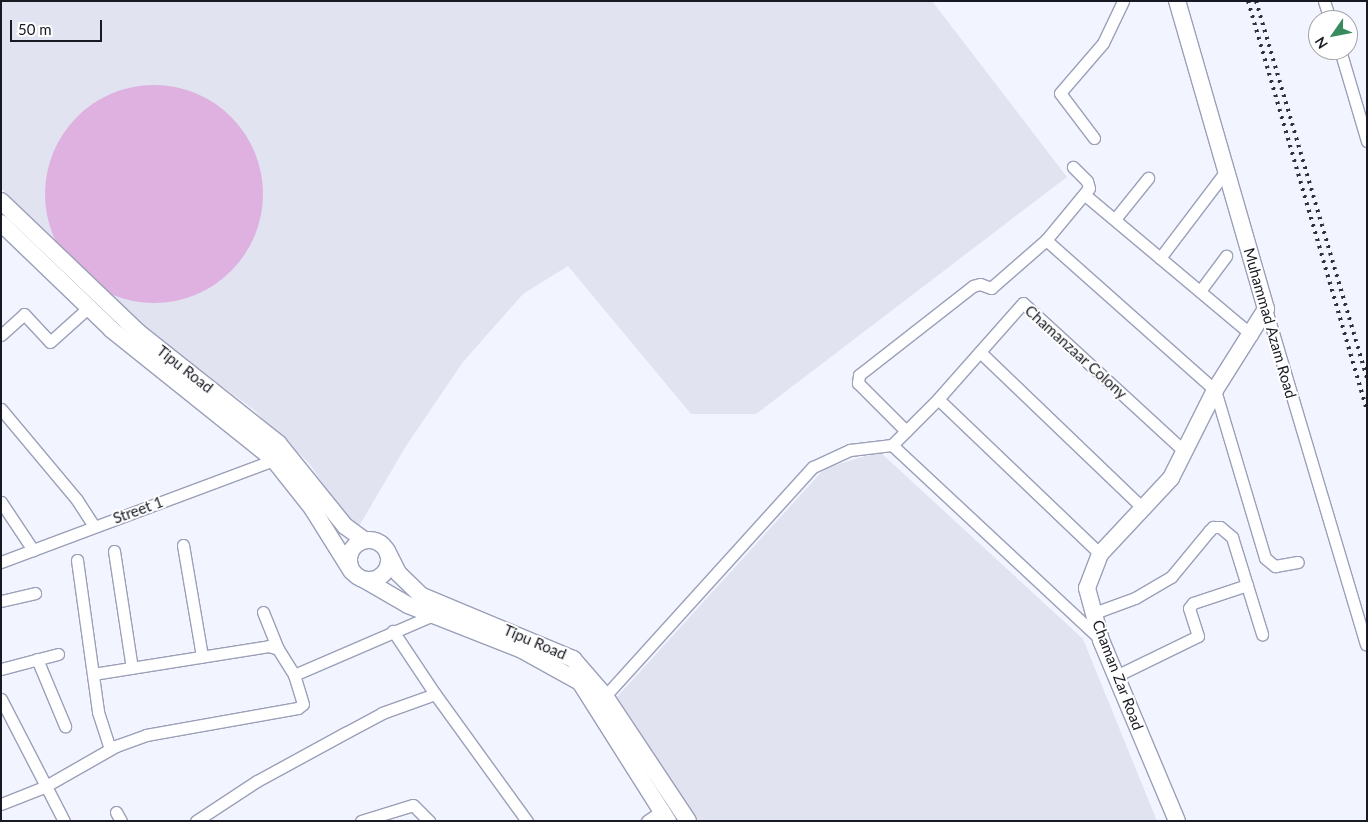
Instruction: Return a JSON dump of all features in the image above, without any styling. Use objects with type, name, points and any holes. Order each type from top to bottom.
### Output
[{"type":"main road","name":"Muhammad Azam Road","points":[[1177,1],[1266,309]]},
{"type":"main road","name":"Tipu Road","points":[[1,201],[138,332],[278,443],[345,526],[364,540]]},
{"type":"main road","points":[[1,223],[112,330],[274,460],[294,483],[359,576]]},
{"type":"main road","name":"Chaman Zar Road","points":[[1177,821],[1100,640],[1087,588],[1100,554],[1171,478],[1182,450],[1266,309]]},
{"type":"main road","points":[[359,576],[383,576],[388,569],[387,551],[380,543],[364,540],[352,550],[349,564],[359,576],[408,605],[522,650],[580,682],[665,816]]},
{"type":"main road","name":"Tipu Road","points":[[387,551],[401,578],[422,596],[573,659],[605,696],[688,821]]},
{"type":"street","points":[[1094,138],[1060,93],[1103,43],[1122,1]]},
{"type":"street","points":[[1343,60],[1367,141]]},
{"type":"street","points":[[906,430],[858,383],[859,375],[973,286],[980,284],[991,288],[1046,240],[1085,195],[1090,185],[1073,167]]},
{"type":"street","points":[[1160,258],[1226,171]]},
{"type":"street","points":[[1115,219],[1148,178]]},
{"type":"street","points":[[1085,195],[1252,335]]},
{"type":"street","points":[[1046,240],[1216,390],[1265,558],[1275,566],[1298,562]]},
{"type":"street","points":[[1200,291],[1226,256]]},
{"type":"street","name":"Chamanzaar Colony","points":[[892,445],[938,399],[1021,304],[1026,303],[1182,450]]},
{"type":"street","points":[[1,335],[24,314],[50,342],[89,307]]},
{"type":"street","name":"Muhammad Azam Road","points":[[1266,309],[1366,644]]},
{"type":"street","points":[[980,352],[1144,509]]},
{"type":"street","points":[[938,399],[1100,554]]},
{"type":"street","points":[[1,409],[77,500],[94,526]]},
{"type":"street","points":[[605,696],[812,467],[850,450],[892,445],[1100,640]]},
{"type":"street","name":"Street 1","points":[[1,562],[274,460]]},
{"type":"street","points":[[1,502],[33,550]]},
{"type":"street","points":[[1094,613],[1134,598],[1171,577],[1213,527],[1220,527],[1232,537],[1262,634]]},
{"type":"street","points":[[183,545],[202,656]]},
{"type":"street","points":[[114,551],[132,668]]},
{"type":"street","points":[[77,560],[98,712],[110,749]]},
{"type":"street","points":[[1116,676],[1198,636],[1189,608],[1193,603],[1247,585]]},
{"type":"street","points":[[1,601],[35,593]]},
{"type":"street","points":[[1,804],[44,787],[110,749],[168,730],[298,708],[303,704],[294,675],[278,649],[263,612]]},
{"type":"street","points":[[294,675],[433,615]]},
{"type":"street","points":[[393,631],[435,694],[527,821]]},
{"type":"street","points":[[93,674],[269,646],[278,649]]},
{"type":"street","points":[[1,668],[58,654]]},
{"type":"street","points":[[37,659],[65,726]]},
{"type":"street","points":[[196,821],[257,781],[382,713],[435,694]]},
{"type":"street","points":[[1,699],[7,724],[64,821]]},
{"type":"street","points":[[361,821],[413,805],[430,821]]},
{"type":"street","points":[[647,821],[665,816]]},
{"type":"shaded area","points":[[1,1],[932,1],[1067,177],[756,414],[691,414],[568,266],[523,294],[463,362],[406,446],[355,533],[309,463],[253,409],[191,364],[126,310],[1,188]]},
{"type":"shaded area","points":[[154,85],[175,87],[196,94],[205,98],[231,117],[250,143],[254,152],[261,173],[263,194],[261,215],[254,236],[250,245],[231,271],[205,290],[196,294],[175,301],[154,303],[133,301],[112,294],[103,290],[77,271],[58,245],[54,236],[47,215],[45,194],[47,173],[54,152],[58,143],[77,117],[103,98],[112,94],[133,87]]},
{"type":"shaded area","points":[[880,452],[1083,639],[1157,821],[698,821],[617,697],[825,468]]},
{"type":"railway","points":[[1248,1],[1367,410]]},
{"type":"railway","points":[[1256,1],[1367,379]]}]
